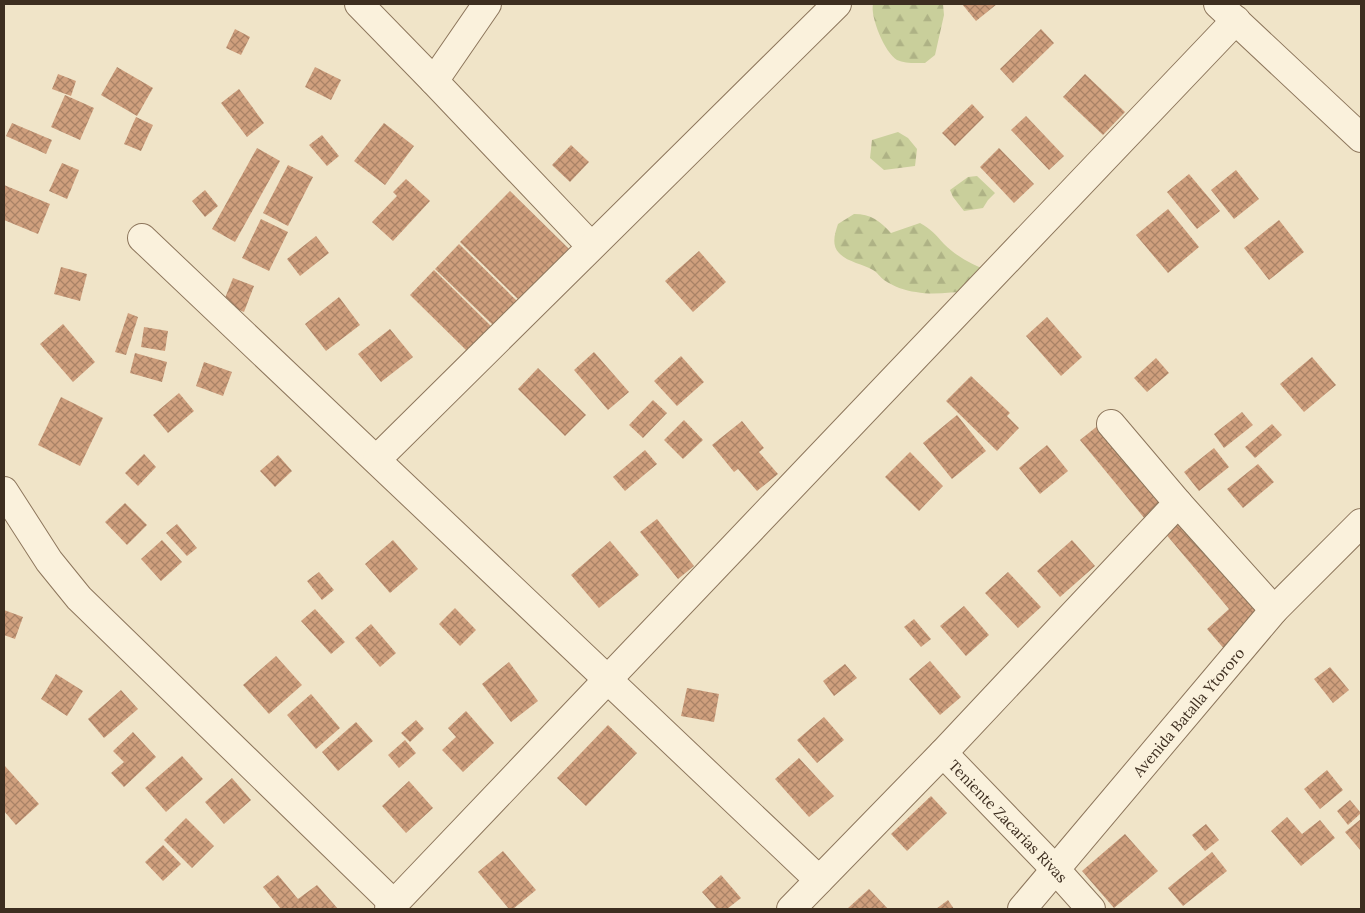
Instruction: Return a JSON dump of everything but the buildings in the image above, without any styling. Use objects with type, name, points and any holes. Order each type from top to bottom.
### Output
[{"type":"street","points":[[359,4],[592,246]]},
{"type":"street","points":[[434,80],[487,4]]},
{"type":"street","points":[[377,459],[837,4]]},
{"type":"street","points":[[4,491],[49,561],[79,598],[392,907],[1227,12],[1361,138]]},
{"type":"street","points":[[142,238],[819,880]]},
{"type":"street","points":[[1111,424],[1178,503],[1274,610]]},
{"type":"street","points":[[943,754],[1178,503]]},
{"type":"street","name":"Avenida Batalla Ytororo","points":[[1022,909],[1274,610],[1361,523]]},
{"type":"street","name":"Teniente Zacarías Rivas","points":[[791,909],[943,754],[1056,870],[1091,909]]},
{"type":"green space","points":[[873,4],[943,4],[944,15],[935,55],[925,63],[907,63],[897,60],[892,56],[883,43],[876,26]]},
{"type":"green space","points":[[898,132],[908,138],[917,149],[915,166],[884,170],[870,158],[872,140]]},
{"type":"green space","points":[[977,176],[995,193],[983,208],[964,211],[950,190],[968,177]]},
{"type":"green space","points":[[854,214],[865,215],[875,219],[891,233],[920,223],[960,257],[992,272],[974,292],[923,293],[908,291],[895,286],[884,280],[873,270],[846,259],[837,250],[834,239],[838,224]]}]
